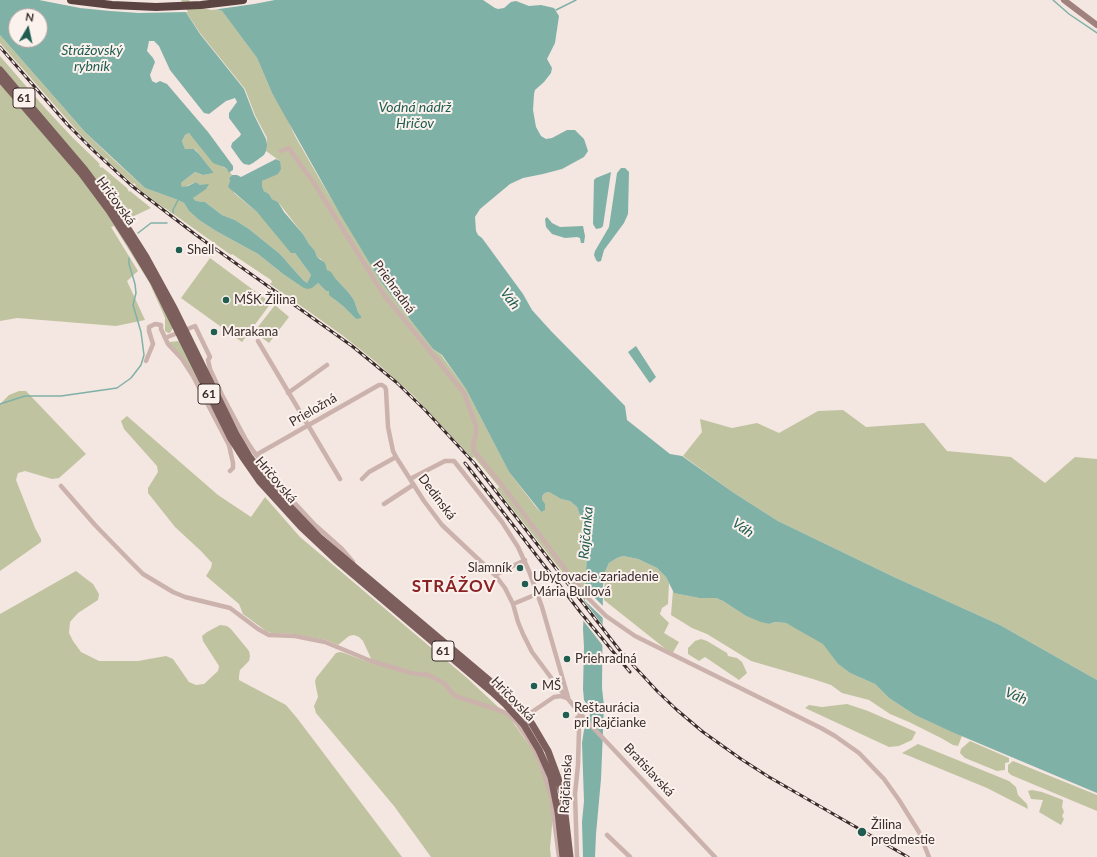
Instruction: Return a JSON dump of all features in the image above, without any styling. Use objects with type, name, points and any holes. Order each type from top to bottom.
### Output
[{"type":"highway","points":[[71,0],[112,5],[156,7],[201,5],[243,0]]},
{"type":"main road","points":[[1064,0],[1097,24]]},
{"type":"main road","name":"Hričovská","points":[[0,70],[73,155],[105,196],[142,252],[236,447],[255,475],[301,527],[335,559],[492,692],[524,725],[539,750],[551,777],[558,812],[563,857]]},
{"type":"main road","name":"Hričovská","points":[[0,79],[73,164],[110,212],[141,260],[181,331],[205,362],[236,434],[265,478],[319,537],[497,687],[526,716],[545,746],[557,774],[563,797],[570,857]]},
{"type":"street","name":"Priehradná","points":[[281,151],[289,148],[312,180],[384,295],[464,393],[476,426],[473,446],[474,451],[584,594],[606,616],[635,636],[820,728],[864,758],[884,779],[904,806],[919,832],[929,857]]},
{"type":"street","points":[[146,361],[153,344],[149,327],[154,324],[161,325],[161,329],[168,344],[182,359],[193,376],[229,445],[233,463],[233,468],[230,471]]},
{"type":"street","name":"Hričovská","points":[[181,331],[195,326],[210,357],[205,362],[242,433],[256,455],[289,497],[315,525],[342,549],[360,571]]},
{"type":"street","points":[[165,338],[181,331]]},
{"type":"street","points":[[258,341],[288,394],[340,479]]},
{"type":"street","points":[[288,394],[327,365]]},
{"type":"street","name":"Prieložná","points":[[256,455],[379,385],[382,385]]},
{"type":"street","name":"Dedinská","points":[[382,385],[386,390],[388,427],[391,444],[396,457],[413,485],[442,525],[495,575],[505,588],[513,604],[518,622],[532,652],[558,687],[569,698]]},
{"type":"street","points":[[362,479],[369,472],[396,457]]},
{"type":"street","points":[[410,479],[445,461],[455,462],[505,525],[525,560],[569,698]]},
{"type":"street","points":[[384,504],[413,485]]},
{"type":"street","name":"Hričovská","points":[[61,486],[143,574],[161,586],[185,597],[230,608],[258,629],[269,635],[295,636],[325,642],[372,661],[411,673],[428,675],[444,683],[456,696],[508,714],[517,723],[533,747],[544,771],[551,796],[559,857]]},
{"type":"street","points":[[495,575],[525,560]]},
{"type":"street","points":[[513,604],[537,594]]},
{"type":"street","points":[[526,716],[554,697],[561,696],[569,698]]},
{"type":"street","name":"Bratislavská","points":[[569,698],[583,716],[715,857]]},
{"type":"street","name":"Rajčianska","points":[[577,857],[575,794],[579,730],[577,718],[583,716]]},
{"type":"street","points":[[607,835],[630,857]]},
{"type":"green space","points":[[178,0],[191,0],[222,11],[257,58],[272,93],[285,114],[295,136],[381,282],[433,349],[441,355],[466,389],[509,472],[536,507],[541,512],[542,496],[549,492],[561,499],[570,501],[577,507],[587,535],[585,601],[497,489],[499,487],[474,457],[472,458],[415,397],[376,362],[342,335],[270,284],[272,282],[271,280],[232,254],[231,255],[135,186],[136,185],[134,183],[133,184],[107,161],[108,160],[106,158],[105,159],[79,133],[0,43],[0,35],[8,44],[8,48],[11,48],[85,132],[145,188],[184,203],[189,211],[199,220],[258,254],[302,287],[318,283],[326,291],[329,291],[335,300],[356,319],[361,316],[349,293],[327,270],[303,234],[278,202],[272,199],[269,194],[264,191],[262,181],[272,176],[280,161],[266,151],[267,138],[255,115],[245,89],[200,33]]},
{"type":"green space","points":[[0,56],[45,108],[100,164],[99,165],[101,168],[102,167],[127,188],[129,192],[130,191],[151,208],[115,225],[158,297],[173,328],[170,333],[165,331],[165,318],[149,282],[114,226],[111,227],[138,271],[127,281],[145,320],[116,326],[17,318],[0,321]]},
{"type":"green space","points":[[189,133],[218,164],[230,172],[232,175],[229,178],[234,193],[257,212],[295,253],[311,275],[307,283],[280,254],[249,229],[235,220],[222,215],[205,202],[196,201],[193,198],[200,185],[196,182],[182,188],[181,183],[195,172],[203,175],[214,173],[195,149],[185,149],[182,141],[185,135]]},
{"type":"green space","name":"MŠK Žilina","points":[[210,258],[271,303],[242,342],[181,298]]},
{"type":"green space","points":[[275,305],[289,317],[269,343],[254,332]]},
{"type":"green space","points":[[179,341],[203,389],[208,402],[169,342]]},
{"type":"green space","points":[[19,391],[26,391],[86,454],[59,478],[52,479],[25,471],[18,473],[16,480],[41,542],[0,571],[0,404],[9,395]]},
{"type":"green space","points":[[843,410],[866,427],[924,423],[947,451],[1011,457],[1045,483],[1075,457],[1097,459],[1097,680],[1000,625],[894,577],[778,521],[734,493],[683,456],[702,432],[700,419],[732,428],[757,423],[779,433],[818,411]]},
{"type":"green space","points":[[127,416],[218,495],[251,517],[265,497],[300,537],[467,678],[510,718],[532,749],[541,770],[555,791],[550,849],[551,857],[431,857],[394,806],[316,713],[314,706],[318,697],[315,682],[316,678],[336,653],[344,653],[373,663],[363,641],[354,635],[349,636],[338,645],[326,640],[294,634],[271,633],[243,614],[239,604],[206,576],[212,563],[175,527],[148,493],[148,488],[158,472],[157,466],[124,429],[121,421]]},
{"type":"green space","points":[[623,556],[638,559],[657,568],[666,577],[669,583],[668,604],[662,608],[660,614],[669,623],[664,633],[679,642],[672,654],[604,600],[605,572],[609,563]]},
{"type":"green space","points":[[76,571],[93,584],[99,594],[98,600],[78,613],[70,622],[69,633],[81,652],[99,661],[138,661],[166,656],[173,659],[189,682],[196,685],[204,684],[218,671],[219,666],[203,641],[202,636],[220,625],[227,626],[231,629],[249,651],[250,656],[249,661],[240,670],[239,680],[286,705],[402,857],[0,857],[0,614]]},
{"type":"green space","points":[[673,590],[675,593],[699,598],[716,598],[746,616],[769,624],[775,622],[786,623],[798,629],[824,644],[838,664],[850,673],[875,684],[889,698],[915,715],[962,736],[958,746],[953,745],[909,722],[890,714],[869,700],[842,693],[831,685],[813,679],[751,661],[707,634],[692,628],[671,615]]},
{"type":"green space","points":[[701,639],[727,653],[728,656],[737,658],[742,662],[747,673],[739,680],[705,657],[699,661],[688,654],[688,648],[695,641]]},
{"type":"green space","points":[[847,704],[868,711],[916,732],[912,740],[899,746],[889,747],[805,708],[809,705],[822,707]]},
{"type":"green space","points":[[970,741],[1009,758],[1009,762],[1005,763],[1005,770],[997,771],[965,758],[960,753],[961,749]]},
{"type":"green space","points":[[918,744],[1009,781],[1016,787],[1018,795],[1027,804],[1028,809],[987,788],[902,753]]},
{"type":"green space","points":[[1013,761],[1097,795],[1097,811],[1011,775],[1008,772],[1008,765]]},
{"type":"green space","points":[[1032,790],[1063,800],[1062,807],[1064,812],[1062,816],[1064,819],[1061,825],[1039,812],[1043,800],[1031,799],[1028,791]]},
{"type":"water","name":"Strážovský rybník","points":[[0,0],[178,0],[200,34],[244,89],[254,115],[266,139],[267,145],[264,155],[249,165],[244,164],[231,147],[232,143],[241,134],[229,118],[229,113],[237,102],[235,98],[226,101],[209,114],[204,113],[170,70],[159,46],[154,41],[149,41],[147,51],[155,62],[150,75],[152,81],[156,83],[160,81],[167,84],[208,132],[233,166],[233,170],[228,172],[224,167],[213,163],[189,133],[185,135],[182,141],[185,149],[194,149],[214,173],[203,175],[195,172],[181,183],[182,187],[196,182],[200,185],[209,184],[206,189],[193,198],[196,201],[205,202],[222,215],[235,220],[249,229],[280,254],[307,283],[311,275],[295,253],[291,253],[257,212],[228,187],[230,181],[229,178],[232,175],[241,177],[276,159],[280,161],[281,169],[278,174],[262,181],[264,191],[269,194],[272,199],[278,202],[284,212],[303,234],[315,251],[317,257],[325,263],[327,270],[331,272],[349,293],[354,300],[361,318],[356,319],[329,295],[329,291],[326,291],[318,283],[312,288],[307,289],[302,287],[258,254],[199,220],[189,211],[184,203],[145,188],[85,132],[11,48],[48,48],[48,8],[8,8],[8,44],[0,35]]},
{"type":"water","name":"Vodná nádrž Hričov","points":[[191,0],[483,0],[498,9],[504,8],[511,2],[516,1],[529,6],[541,5],[554,8],[559,16],[555,43],[547,59],[552,68],[551,73],[535,90],[533,110],[536,127],[541,136],[546,139],[552,138],[567,130],[575,130],[584,139],[588,151],[584,157],[562,169],[523,178],[510,184],[480,209],[475,217],[476,231],[478,235],[482,238],[523,294],[532,310],[625,406],[627,420],[670,454],[682,456],[734,493],[778,521],[894,577],[1000,625],[1097,680],[1097,793],[915,715],[889,698],[875,684],[850,673],[838,664],[823,644],[786,623],[775,622],[769,624],[761,622],[746,616],[716,598],[699,598],[674,593],[666,577],[657,568],[638,559],[623,556],[609,563],[605,572],[603,585],[602,688],[604,706],[601,779],[595,857],[583,857],[582,822],[584,801],[582,743],[584,730],[590,714],[589,708],[584,700],[583,689],[583,629],[587,535],[577,507],[570,501],[561,499],[549,492],[542,496],[542,500],[545,504],[545,510],[541,512],[509,472],[466,389],[442,355],[433,349],[381,282],[340,214],[272,93],[257,58],[222,11]]},
{"type":"water","points":[[621,168],[625,168],[629,172],[628,214],[624,223],[604,250],[601,261],[598,262],[594,255],[609,227],[617,173]]},
{"type":"water","points":[[611,172],[603,226],[596,229],[593,224],[594,180]]},
{"type":"water","points":[[547,217],[552,223],[560,227],[583,226],[585,236],[584,243],[581,243],[580,238],[577,237],[565,238],[552,234],[546,227],[545,219]]},
{"type":"water","points":[[636,346],[656,377],[650,383],[628,352]]},
{"type":"pier","points":[[39,0],[181,0],[188,12],[139,13],[110,11],[80,8]]},
{"type":"pier","points":[[189,0],[275,0],[212,10],[193,6]]},
{"type":"pier","points":[[586,589],[604,607],[604,619],[585,601]]},
{"type":"pier","points":[[585,602],[605,628],[605,645],[603,646],[582,619],[582,612],[584,611],[583,604]]},
{"type":"waterway","points":[[556,10],[576,0]]},
{"type":"waterway","points":[[1053,0],[1069,14],[1097,33]]},
{"type":"waterway","points":[[173,213],[178,200]]},
{"type":"waterway","points":[[138,233],[151,223],[167,223]]},
{"type":"waterway","points":[[0,404],[25,396],[61,396],[117,388],[131,378],[141,365],[144,355],[141,332],[133,305],[136,293],[129,258]]},
{"type":"railway","points":[[0,47],[67,124],[132,186],[196,235],[352,346],[396,382],[425,410],[474,463],[621,652],[677,710],[703,732],[769,777],[908,857]]},
{"type":"railway","points":[[465,463],[581,613],[630,672]]},
{"type":"place","name":"Shell","points":[[179,250]]},
{"type":"place","name":"MŠK Žilina","points":[[226,300]]},
{"type":"place","name":"Marakana","points":[[214,332]]},
{"type":"place","name":"Slamník","points":[[520,568]]},
{"type":"place","name":"Ubytovacie zariadenie Mária Bullová","points":[[525,584]]},
{"type":"place","name":"Priehradná","points":[[567,659]]},
{"type":"place","name":"MŠ","points":[[534,686]]},
{"type":"place","name":"Reštaurácia pri Rajčianke","points":[[566,715]]},
{"type":"place","name":"Žilina predmestie","points":[[862,832]]},
{"type":"district","name":"STRÁŽOV","points":[[454,587]]},
{"type":"water label","name":"Váh","points":[[510,299]]},
{"type":"water label","name":"Váh","points":[[743,528]]},
{"type":"water label","name":"Rajčanka","points":[[586,533]]},
{"type":"water label","name":"Váh","points":[[1016,696]]}]
